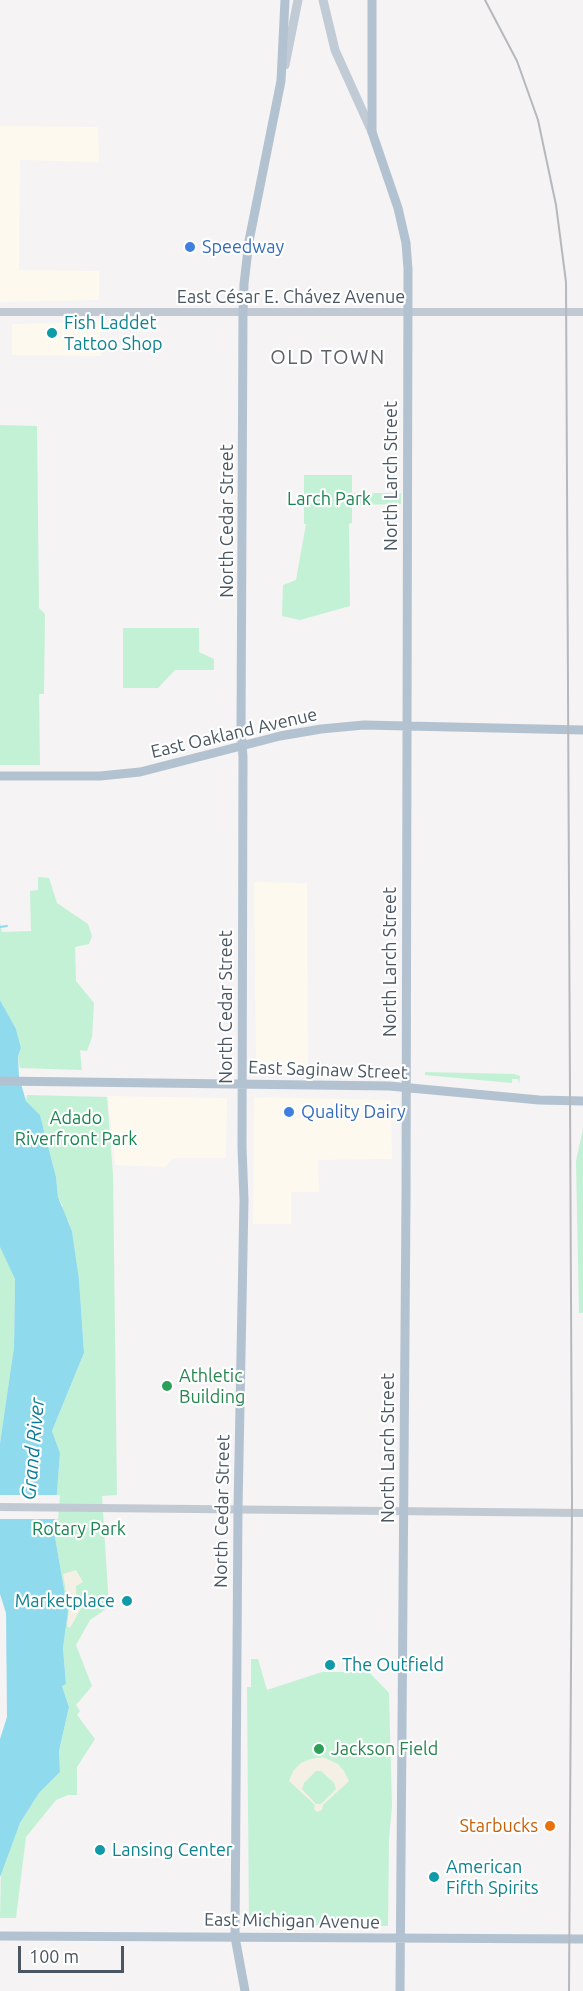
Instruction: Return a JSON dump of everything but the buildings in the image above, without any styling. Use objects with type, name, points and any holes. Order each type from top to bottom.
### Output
[{"type":"main road","name":"North Cedar Street","points":[[244,1991],[235,1937],[238,1509],[244,1200],[241,680],[243,312],[249,242],[281,81],[285,0]]},
{"type":"main road","points":[[281,81],[298,0]]},
{"type":"main road","name":"North Larch Street","points":[[322,0],[329,31],[342,69],[372,132],[398,208],[406,243],[408,311],[406,1087],[400,1991]]},
{"type":"main road","points":[[372,0],[372,132]]},
{"type":"main road","name":"East Oakland Avenue","points":[[0,776],[64,777],[140,772],[243,745],[328,728],[374,724],[583,730]]},
{"type":"main road","name":"East Saginaw Street","points":[[0,1081],[406,1087],[539,1100],[583,1101]]},
{"type":"main road","name":"East Michigan Avenue","points":[[1,1936],[583,1939]]},
{"type":"street","name":"East César E. Chávez Avenue","points":[[0,312],[583,312]]},
{"type":"street","points":[[0,1507],[583,1513]]},
{"type":"shaded area","points":[[0,126],[98,127],[99,162],[20,160],[19,270],[99,271],[99,300],[0,302]]},
{"type":"shaded area","points":[[100,322],[101,356],[12,355],[12,324]]},
{"type":"shaded area","points":[[254,882],[307,883],[308,1069],[256,1069]]},
{"type":"shaded area","points":[[108,1096],[227,1098],[226,1158],[173,1158],[165,1167],[115,1165]]},
{"type":"shaded area","points":[[254,1097],[391,1100],[392,1159],[318,1160],[319,1192],[291,1192],[291,1224],[253,1224]]},
{"type":"green space","points":[[0,425],[37,426],[39,608],[45,614],[44,694],[39,694],[40,765],[0,765]]},
{"type":"green space","name":"Larch Park","points":[[304,475],[352,475],[352,493],[401,493],[401,504],[352,505],[352,523],[349,524],[350,606],[300,620],[282,616],[283,585],[296,580],[306,524],[304,524]]},
{"type":"green space","points":[[123,628],[199,628],[199,652],[214,659],[214,670],[175,670],[158,688],[123,688]]},
{"type":"green space","points":[[38,877],[49,878],[57,903],[88,924],[92,936],[89,944],[75,947],[76,981],[94,1003],[92,1037],[87,1051],[80,1050],[82,1070],[20,1068],[18,1056],[21,1048],[16,1029],[0,1000],[0,922],[2,932],[31,931],[30,891],[38,890]]},
{"type":"green space","points":[[425,1072],[520,1076],[519,1084],[518,1079],[512,1079],[512,1083],[425,1075]]},
{"type":"green space","points":[[27,1095],[107,1097],[113,1174],[117,1495],[102,1496],[109,1607],[90,1620],[76,1645],[92,1686],[76,1705],[80,1711],[77,1715],[95,1739],[77,1767],[77,1795],[68,1795],[56,1800],[26,1837],[16,1918],[0,1918],[1,1869],[20,1823],[39,1793],[60,1772],[59,1751],[69,1707],[62,1686],[66,1684],[63,1648],[68,1612],[54,1531],[60,1453],[52,1431],[84,1353],[79,1279],[72,1231],[68,1220],[15,1279],[14,1347],[0,1443],[0,1247],[12,1271],[63,1206],[58,1197],[56,1177],[40,1115],[26,1101]]},
{"type":"green space","points":[[583,1129],[583,1313],[579,1313],[576,1161]]},
{"type":"green space","name":"Jackson Field","points":[[251,1659],[258,1659],[267,1690],[322,1672],[369,1672],[389,1693],[392,1806],[389,1839],[388,1926],[249,1924],[247,1687],[251,1687]]},
{"type":"sand","points":[[76,1570],[83,1582],[76,1586],[77,1607],[80,1610],[70,1628],[67,1626],[69,1609],[63,1574]]},
{"type":"sand","points":[[323,1757],[338,1764],[349,1781],[323,1805],[322,1810],[317,1812],[314,1809],[315,1805],[289,1781],[293,1771],[301,1763]],"holes":[[[316,1771],[321,1771],[334,1783],[336,1789],[321,1804],[316,1804],[302,1789],[304,1783]]]},
{"type":"water","name":"Grand River","points":[[0,1000],[16,1029],[21,1048],[18,1056],[19,1077],[26,1101],[40,1115],[56,1177],[58,1197],[72,1231],[79,1279],[84,1353],[52,1431],[60,1453],[54,1531],[68,1612],[63,1648],[66,1684],[62,1686],[69,1707],[59,1751],[60,1772],[39,1793],[20,1823],[0,1877],[0,1739],[7,1717],[6,1613],[0,1594],[0,1443],[14,1347],[15,1279],[0,1247]]},
{"type":"pier","points":[[0,1495],[60,1495],[58,1519],[0,1519]]},
{"type":"waterway","points":[[0,927],[7,926]]},
{"type":"railway","points":[[485,0],[517,61],[538,120],[556,205],[566,282],[572,1502],[569,1991]]},
{"type":"place","name":"Speedway","points":[[190,247]]},
{"type":"place","name":"Fish Laddet Tattoo Shop","points":[[52,333]]},
{"type":"place","name":"Quality Dairy","points":[[289,1112]]},
{"type":"place","name":"Athletic Building","points":[[167,1386]]},
{"type":"place","name":"Marketplace","points":[[127,1601]]},
{"type":"place","name":"The Outfield","points":[[330,1665]]},
{"type":"place","name":"Jackson Field","points":[[319,1749]]},
{"type":"place","name":"Starbucks","points":[[550,1826]]},
{"type":"place","name":"Lansing Center","points":[[100,1850]]},
{"type":"place","name":"American Fifth Spirits","points":[[434,1877]]},
{"type":"district","name":"OLD TOWN","points":[[328,357]]},
{"type":"park label","name":"Adado Riverfront Park","points":[[76,1128]]},
{"type":"park label","name":"Rotary Park","points":[[79,1529]]}]
